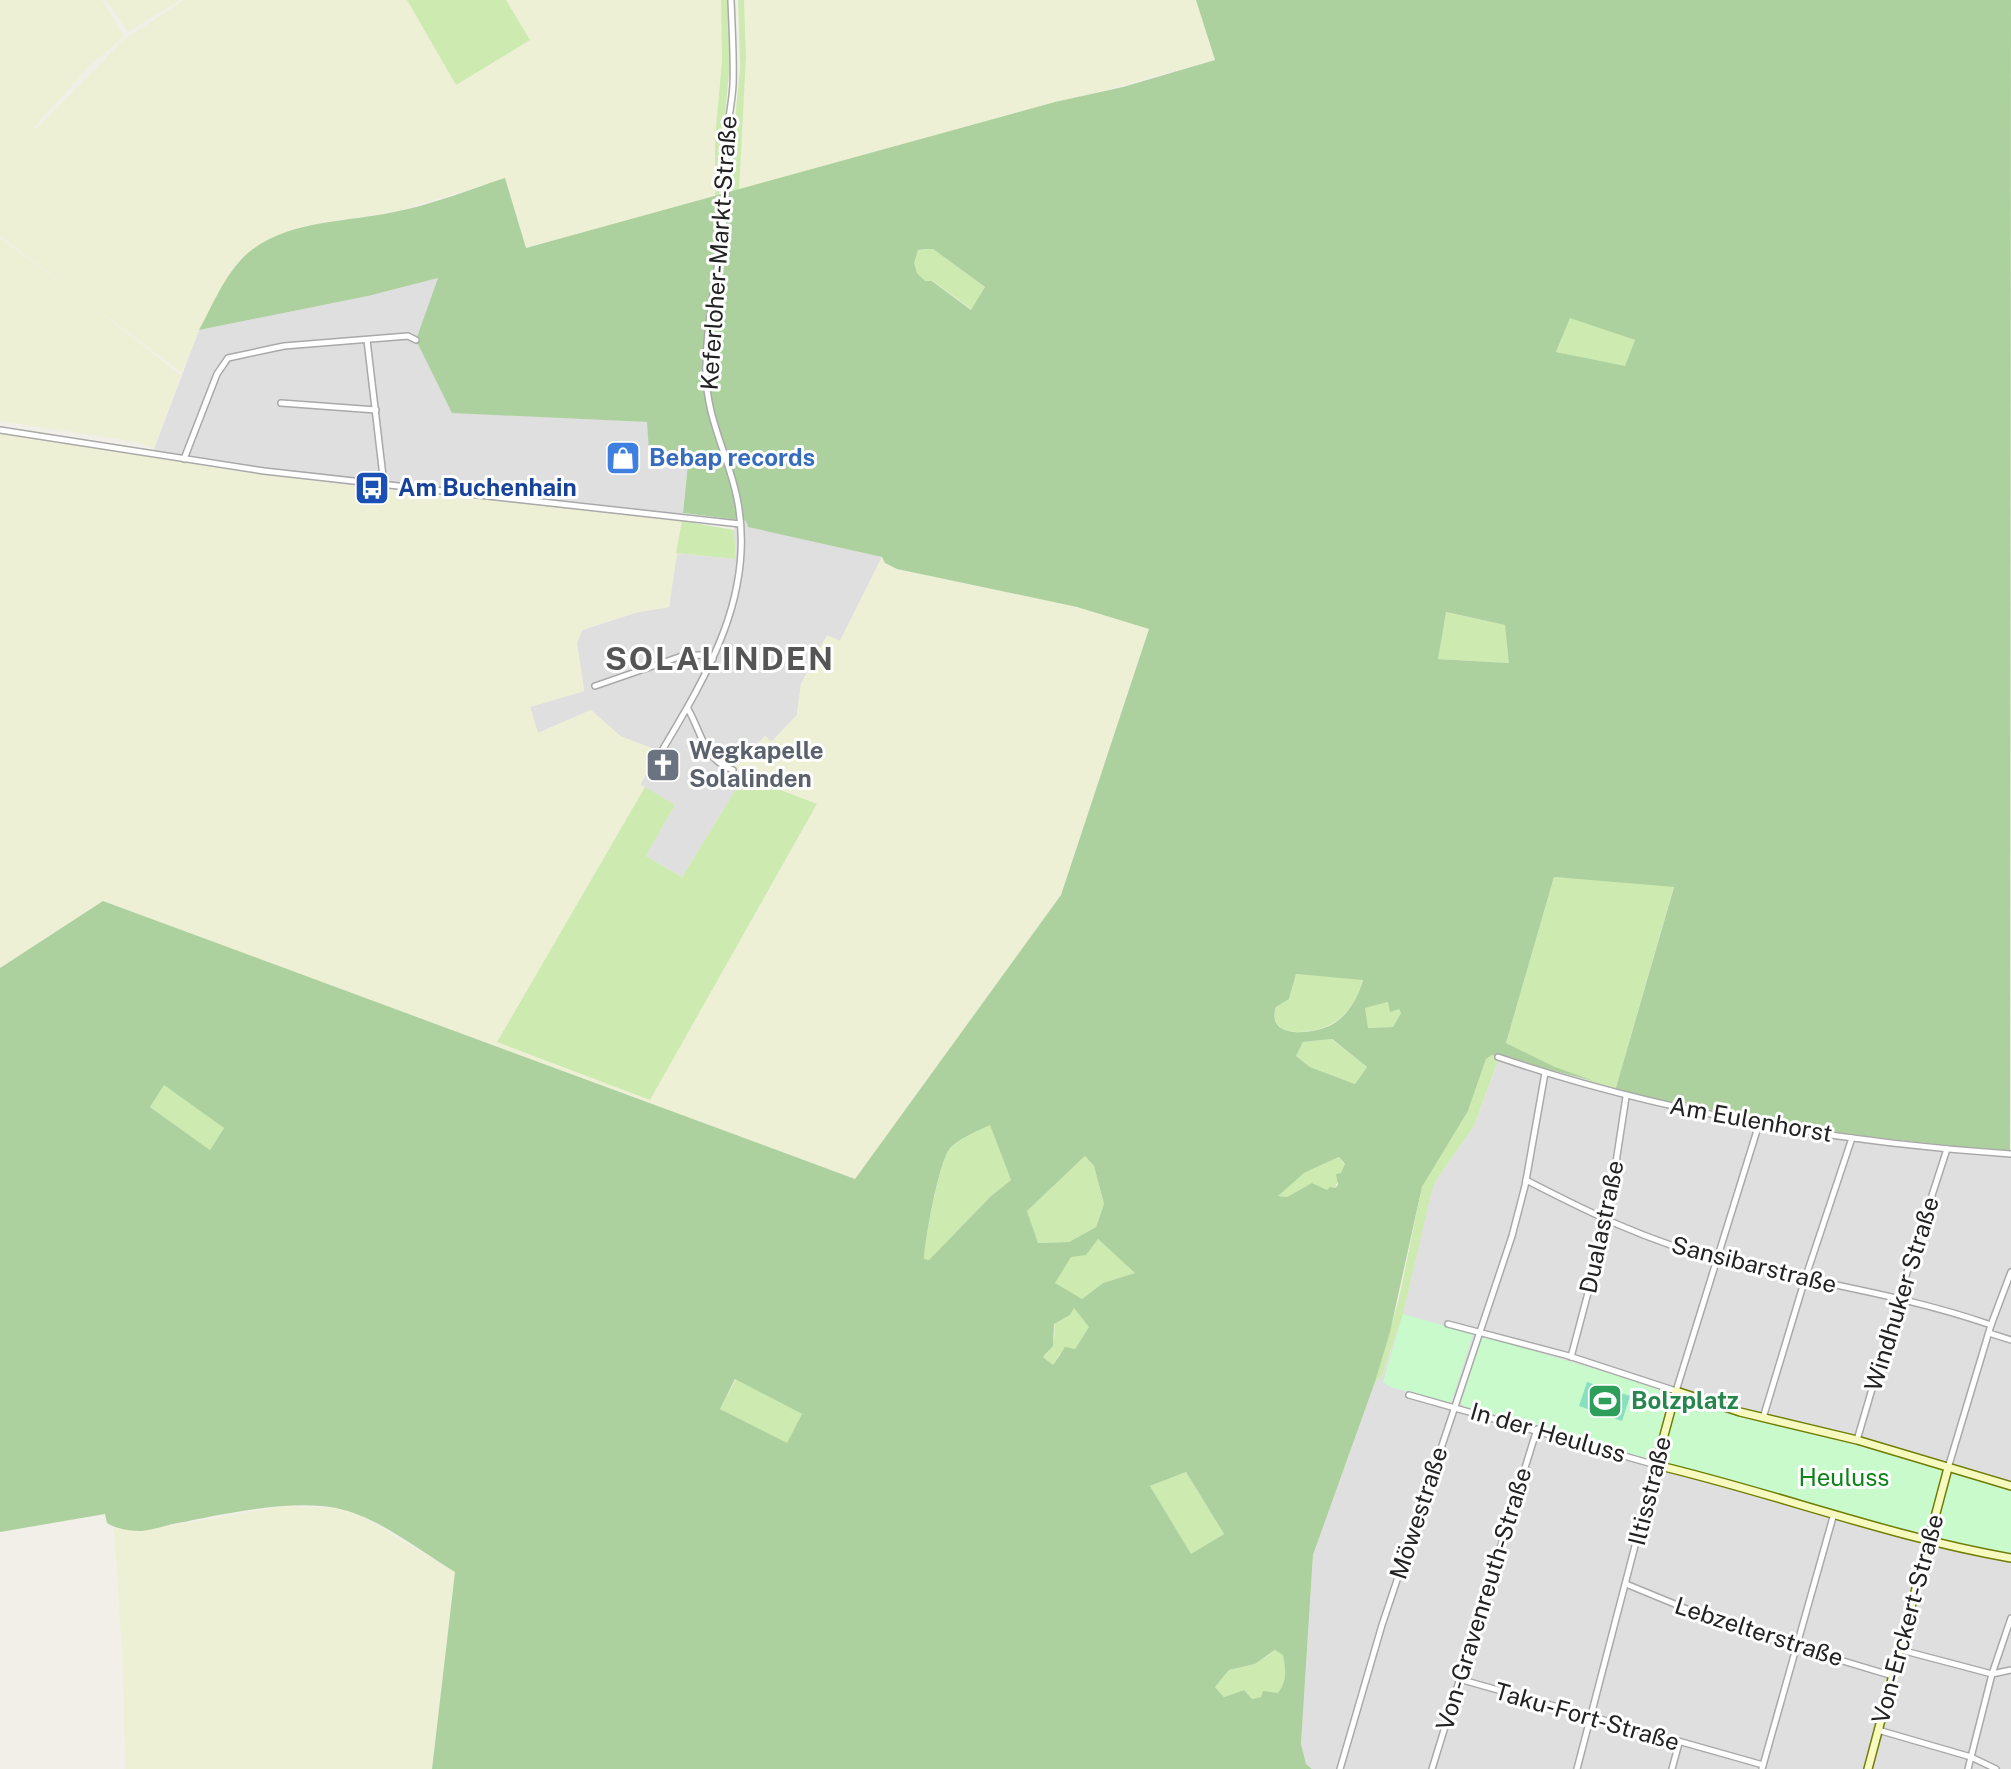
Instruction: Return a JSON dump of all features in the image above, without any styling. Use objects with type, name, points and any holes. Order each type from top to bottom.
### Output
[{"type":"street","name":"Keferloher-Markt-Straße","points":[[651,769],[688,709],[724,638],[734,602],[741,552],[733,480],[708,407],[706,368],[725,215],[726,140],[733,86],[731,0]]},
{"type":"street","points":[[184,459],[217,374],[228,358],[284,346],[408,336],[416,340]]},
{"type":"street","points":[[367,340],[384,485]]},
{"type":"street","points":[[281,403],[376,410]]},
{"type":"street","points":[[0,430],[184,459],[384,485],[740,524]]},
{"type":"street","points":[[595,686],[682,656],[700,655],[713,659]]},
{"type":"street","points":[[688,709],[708,754],[733,770]]},
{"type":"street","name":"Am Eulenhorst","points":[[1498,1057],[1626,1097],[1759,1124],[1852,1138],[2011,1154]]},
{"type":"street","name":"Möwestraße","points":[[1340,1769],[1382,1625],[1512,1236],[1526,1180],[1545,1073]]},
{"type":"street","name":"Dualastraße","points":[[1571,1357],[1607,1221],[1626,1097]]},
{"type":"street","name":"Iltisstraße","points":[[1577,1769],[1676,1391],[1759,1124]]},
{"type":"street","points":[[1763,1418],[1852,1138]]},
{"type":"street","name":"Windhuker Straße","points":[[1857,1440],[1947,1149]]},
{"type":"street","name":"Sansibarstraße","points":[[1526,1180],[1607,1221],[1660,1242],[1716,1259],[1899,1297],[1991,1325]]},
{"type":"street","points":[[1948,1468],[1991,1325],[2011,1272]]},
{"type":"street","points":[[1448,1324],[1571,1357],[1763,1418],[1857,1440],[2011,1486]]},
{"type":"street","points":[[1989,1333],[2011,1340]]},
{"type":"street","name":"In der Heuluss","points":[[1409,1395],[1700,1475],[1833,1517],[1929,1543],[2011,1558]]},
{"type":"street","name":"Von-Gravenreuth-Straße","points":[[1432,1769],[1537,1429]]},
{"type":"street","name":"Von-Erckert-Straße","points":[[1868,1769],[1948,1468]]},
{"type":"street","points":[[1762,1767],[1833,1517]]},
{"type":"street","name":"Lebzelterstraße","points":[[1626,1584],[1733,1628],[1894,1676]]},
{"type":"street","points":[[1968,1769],[1992,1674],[2011,1618]]},
{"type":"street","points":[[1901,1650],[1992,1674],[2011,1670]]},
{"type":"street","name":"Taku-Fort-Straße","points":[[1459,1679],[1762,1767]]},
{"type":"street","points":[[1878,1730],[1971,1757],[1996,1769]]},
{"type":"street","points":[[1672,1769],[1679,1743]]},
{"type":"shaded area","points":[[439,277],[452,412],[647,422],[689,454],[682,521],[374,489],[151,457],[199,330],[368,296]]},
{"type":"shaded area","points":[[736,519],[747,521],[749,527],[882,557],[840,641],[827,636],[801,684],[797,715],[771,742],[765,736],[734,768],[746,773],[682,877],[646,856],[675,805],[640,785],[659,751],[620,736],[591,710],[538,733],[530,707],[584,691],[577,643],[582,630],[638,612],[669,607],[676,553],[736,559]]},
{"type":"shaded area","points":[[1500,1055],[1594,1081],[1616,1091],[1756,1121],[1921,1143],[2011,1149],[2011,1769],[1312,1769],[1306,1764],[1301,1745],[1313,1555],[1375,1382],[1382,1376],[1403,1314],[1430,1194],[1474,1126]]},
{"type":"green space","points":[[0,0],[102,0],[124,36],[90,66],[34,127],[36,129],[122,41],[184,0],[407,0],[456,85],[530,40],[506,0],[721,0],[722,61],[715,138],[715,197],[525,248],[505,179],[394,212],[326,222],[282,234],[253,249],[232,269],[199,330],[182,373],[78,295],[181,375],[154,448],[136,442],[0,421],[0,238],[76,294],[0,236]]},
{"type":"green space","points":[[106,0],[180,0],[128,32]]},
{"type":"green space","points":[[407,0],[506,0],[530,40],[456,85]]},
{"type":"green space","points":[[721,0],[728,0],[730,61],[723,177],[719,196],[715,197],[715,138],[722,61]]},
{"type":"green space","points":[[738,0],[744,0],[746,57],[739,191],[732,192],[740,68]]},
{"type":"green space","points":[[744,0],[1196,0],[1215,60],[739,191],[746,57]]},
{"type":"green space","points":[[1196,0],[2011,0],[2010,1152],[1756,1121],[1615,1091],[1674,887],[1554,877],[1506,1043],[1555,1067],[1594,1081],[1492,1055],[1486,1059],[1468,1111],[1422,1187],[1390,1332],[1313,1555],[1301,1744],[1306,1764],[1312,1769],[432,1769],[455,1572],[383,1526],[336,1508],[299,1505],[236,1512],[142,1531],[110,1525],[105,1514],[0,1532],[0,968],[103,901],[855,1179],[1061,895],[1149,629],[1077,607],[897,569],[885,563],[882,557],[748,527],[746,521],[683,513],[689,454],[649,451],[647,422],[452,413],[416,340],[438,278],[368,296],[199,330],[236,266],[253,249],[285,232],[408,209],[505,178],[526,248],[1215,60]],"holes":[[[933,249],[985,287],[971,310],[932,281],[925,281],[917,273],[914,263],[918,250]],[[1570,318],[1635,340],[1625,366],[1556,352]],[[1446,612],[1505,625],[1509,663],[1438,659]],[[1296,974],[1363,980],[1350,1008],[1328,1026],[1296,1032],[1278,1026],[1276,1007],[1289,999]],[[1388,1002],[1390,1012],[1399,1009],[1401,1013],[1393,1027],[1368,1028],[1365,1008]],[[1332,1039],[1367,1067],[1355,1084],[1310,1067],[1296,1056],[1303,1042]],[[164,1085],[224,1128],[210,1150],[150,1107]],[[990,1125],[1011,1180],[991,1196],[929,1260],[924,1259],[933,1200],[946,1154],[951,1147]],[[1085,1156],[1094,1166],[1104,1204],[1096,1227],[1069,1242],[1038,1243],[1027,1211]],[[1339,1157],[1345,1164],[1341,1173],[1336,1174],[1338,1185],[1335,1188],[1327,1190],[1312,1183],[1287,1197],[1278,1196],[1304,1173]],[[1098,1239],[1135,1273],[1103,1283],[1082,1299],[1055,1283],[1071,1257],[1086,1255]],[[1074,1308],[1089,1327],[1075,1349],[1065,1347],[1053,1365],[1043,1357],[1053,1346],[1054,1324],[1070,1315]],[[735,1379],[802,1414],[787,1443],[720,1409]],[[1186,1472],[1224,1534],[1191,1554],[1150,1486]],[[1275,1650],[1283,1655],[1285,1675],[1278,1693],[1263,1691],[1261,1697],[1252,1699],[1244,1690],[1224,1697],[1215,1687],[1229,1670],[1255,1664]]]},
{"type":"green space","points":[[933,249],[985,287],[972,310],[933,281],[925,282],[917,273],[913,263],[918,250]]},
{"type":"green space","points":[[1570,317],[1635,340],[1625,367],[1556,352]]},
{"type":"green space","points":[[0,433],[339,484],[682,521],[669,607],[638,612],[582,630],[577,643],[584,691],[530,707],[538,733],[591,710],[620,736],[659,751],[640,785],[645,787],[497,1041],[650,1100],[817,805],[744,776],[746,772],[733,768],[765,736],[771,742],[797,715],[801,684],[827,635],[840,641],[882,557],[885,563],[897,569],[1077,607],[1149,628],[1061,895],[855,1179],[103,901],[0,968]]},
{"type":"green space","points":[[682,521],[734,530],[736,559],[676,553]]},
{"type":"green space","points":[[1445,612],[1506,625],[1510,663],[1438,659]]},
{"type":"green space","points":[[744,776],[817,804],[650,1100],[497,1042],[645,787],[675,805],[646,856],[682,877]]},
{"type":"green space","points":[[1554,877],[1674,886],[1615,1091],[1506,1043]]},
{"type":"green space","points":[[1296,974],[1363,979],[1353,1003],[1341,1017],[1328,1026],[1296,1032],[1279,1026],[1275,1018],[1276,1007],[1289,999]]},
{"type":"green space","points":[[1388,1002],[1401,1013],[1393,1027],[1367,1028],[1364,1008]]},
{"type":"green space","points":[[1331,1039],[1367,1067],[1355,1084],[1310,1067],[1296,1056],[1303,1042]]},
{"type":"green space","points":[[1500,1055],[1474,1126],[1435,1182],[1403,1314],[1382,1376],[1375,1382],[1399,1298],[1422,1187],[1468,1111],[1486,1059]]},
{"type":"green space","points":[[164,1084],[224,1128],[210,1150],[150,1107]]},
{"type":"green space","points":[[990,1124],[1011,1180],[991,1196],[929,1260],[923,1259],[946,1154],[955,1144]]},
{"type":"green space","points":[[1085,1156],[1094,1166],[1104,1204],[1096,1227],[1069,1242],[1037,1243],[1027,1211]]},
{"type":"green space","points":[[1339,1157],[1345,1165],[1335,1188],[1327,1191],[1313,1183],[1287,1197],[1278,1196],[1304,1173]]},
{"type":"green space","points":[[1098,1239],[1136,1273],[1103,1283],[1082,1299],[1054,1284],[1071,1256]]},
{"type":"green space","points":[[1074,1307],[1090,1326],[1075,1349],[1060,1353],[1053,1365],[1043,1357],[1053,1342],[1054,1324],[1070,1315]]},
{"type":"green space","points":[[1403,1314],[1473,1334],[1451,1403],[1390,1387],[1383,1382]]},
{"type":"green space","points":[[1487,1337],[1669,1393],[1654,1457],[1646,1459],[1530,1423],[1465,1407],[1461,1403],[1481,1339]]},
{"type":"green space","points":[[736,1379],[802,1414],[787,1444],[720,1409]]},
{"type":"green space","name":"Bolzplatz","points":[[1587,1382],[1630,1396],[1622,1421],[1579,1406]]},
{"type":"green space","name":"Heuluss","points":[[1682,1398],[1940,1468],[1944,1472],[1926,1538],[1666,1463],[1662,1459],[1678,1400]]},
{"type":"green space","points":[[1186,1472],[1224,1534],[1191,1555],[1150,1486]]},
{"type":"green space","name":"Heuluss","points":[[1955,1473],[2011,1489],[2011,1556],[1934,1540],[1951,1476]]},
{"type":"green space","points":[[284,1506],[335,1508],[360,1515],[455,1572],[432,1769],[125,1769],[123,1668],[114,1528],[139,1531]]},
{"type":"green space","points":[[1276,1650],[1284,1655],[1285,1666],[1284,1680],[1278,1694],[1252,1699],[1244,1690],[1224,1697],[1215,1687],[1229,1670],[1255,1664]]},
{"type":"place","name":"Bebap records","points":[[623,458]]},
{"type":"place","name":"Am Buchenhain","points":[[372,488]]},
{"type":"place","name":"Wegkapelle Solalinden","points":[[663,765]]},
{"type":"place","name":"Bolzplatz","points":[[1605,1401]]},
{"type":"district","name":"SOLALINDEN","points":[[720,659]]}]
